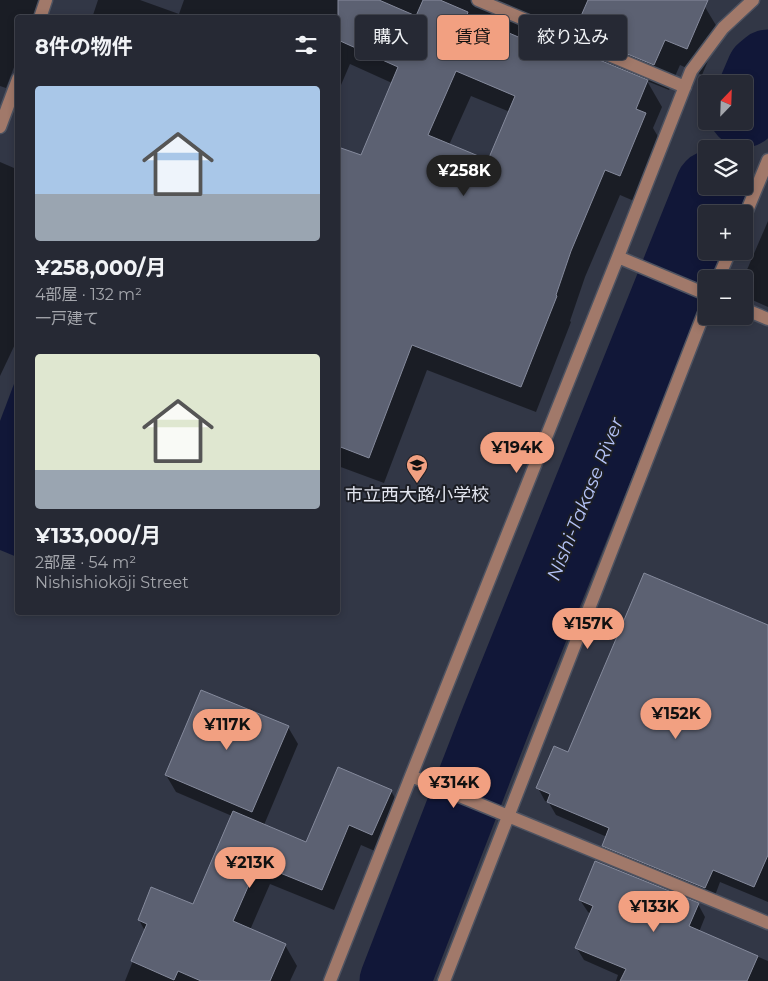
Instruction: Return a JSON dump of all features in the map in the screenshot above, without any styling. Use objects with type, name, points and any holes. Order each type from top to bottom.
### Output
[{"type":"street","points":[[41,15],[46,0]]},
{"type":"street","points":[[478,0],[684,87]]},
{"type":"street","points":[[330,981],[684,87],[691,71],[723,28],[753,0]]},
{"type":"street","points":[[0,127],[15,86]]},
{"type":"street","points":[[749,205],[768,160]]},
{"type":"street","points":[[618,257],[698,291]]},
{"type":"street","points":[[753,313],[768,319]]},
{"type":"street","points":[[444,981],[699,325]]},
{"type":"street","points":[[410,776],[768,923]]},
{"type":"water","points":[[15,381],[15,556],[0,550],[0,421]]},
{"type":"building","points":[[338,0],[379,0],[414,15],[355,15],[355,48],[340,41]]},
{"type":"building","points":[[423,0],[440,0],[468,12],[467,15],[437,15],[437,60],[509,60],[509,33],[519,37],[519,60],[600,60],[648,80],[636,109],[646,113],[620,176],[605,170],[571,251],[557,296],[521,387],[412,345],[369,458],[340,447],[340,148],[361,155],[398,67],[382,60],[427,60],[427,15],[416,15]],"holes":[[[456,71],[515,96],[488,160],[428,135]]]},
{"type":"building","points":[[588,0],[708,0],[687,49],[665,40],[654,65],[627,54],[627,15],[581,15]]},
{"type":"building","points":[[644,573],[768,625],[768,855],[754,887],[713,870],[705,888],[602,846],[609,828],[547,802],[550,794],[536,788],[554,746],[568,752]]},
{"type":"building","points":[[201,690],[289,726],[252,812],[165,775]]},
{"type":"building","points":[[338,767],[392,790],[372,835],[349,825],[322,890],[258,864],[233,921],[286,944],[270,981],[201,981],[178,971],[174,980],[131,961],[147,924],[138,920],[151,887],[193,904],[233,811],[306,842]]},
{"type":"building","points":[[595,861],[699,903],[689,926],[758,956],[747,981],[620,981],[626,969],[575,948],[593,906],[579,900]]},
{"type":"waterway","name":"Nishi-Takase River","points":[[753,91],[762,70],[768,65]]},
{"type":"waterway","name":"Nishi-Takase River","points":[[395,981],[496,720],[707,195]]},
{"type":"place","name":"市立西大路小学校","points":[[417,484]]}]
